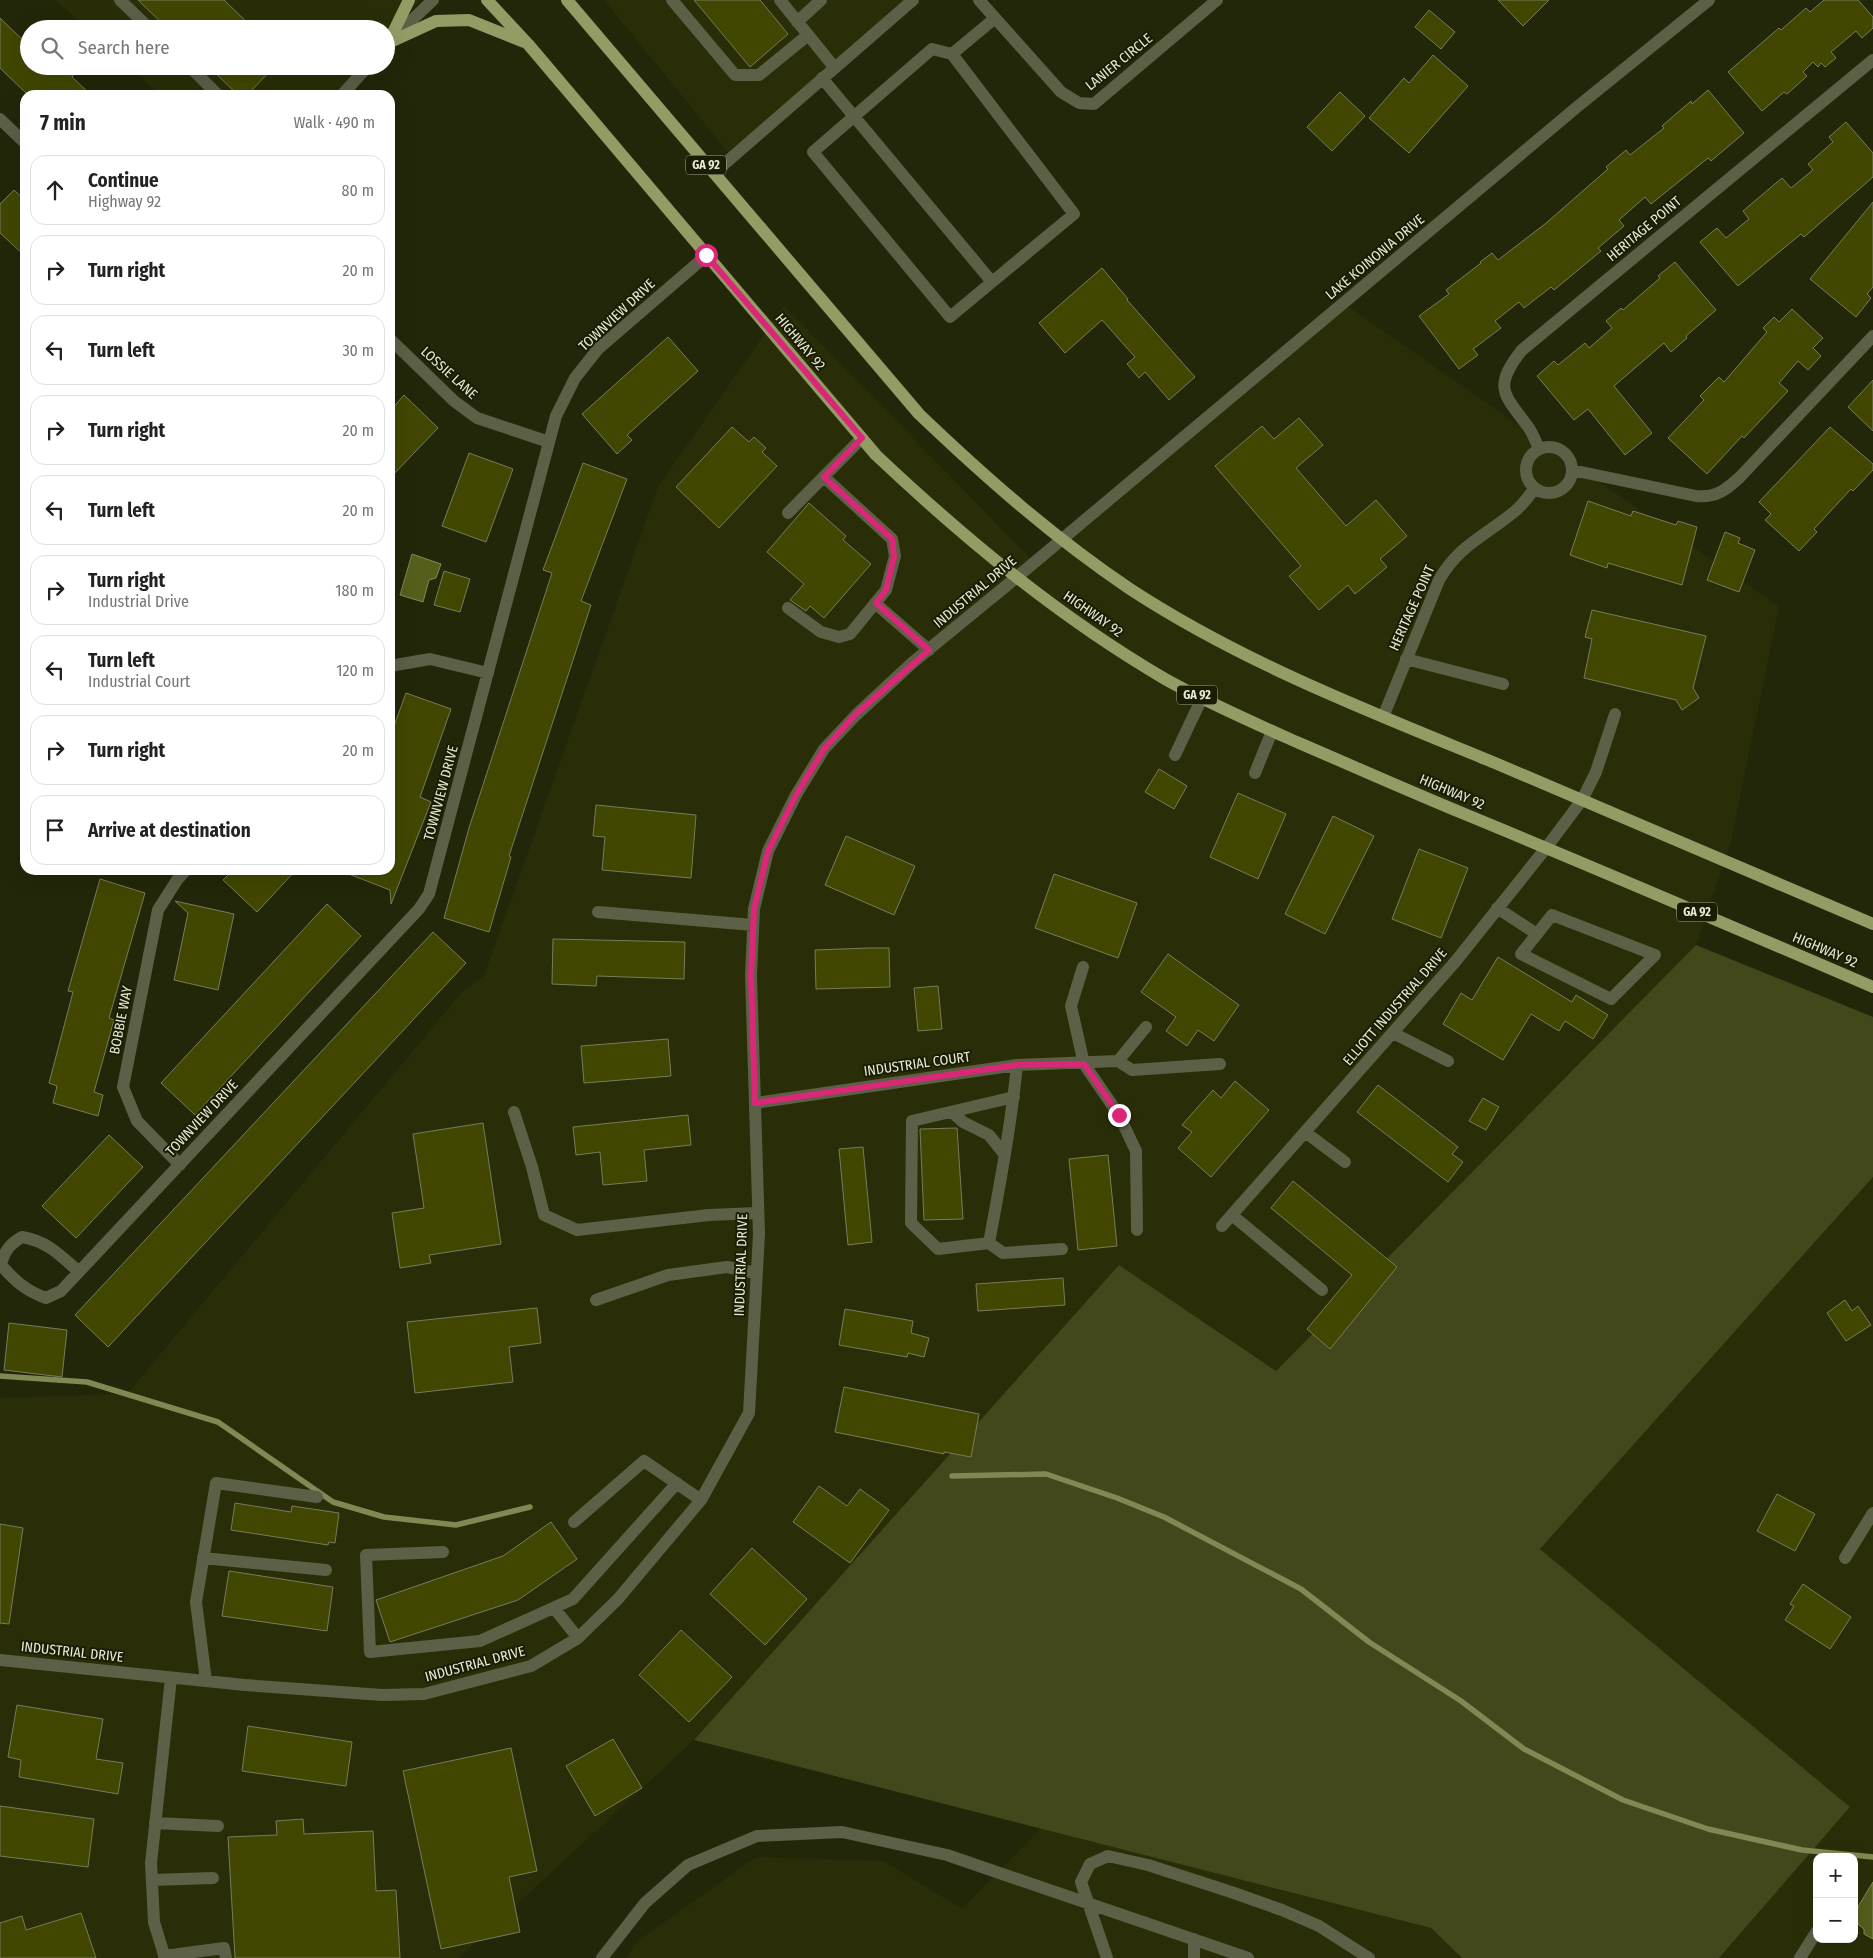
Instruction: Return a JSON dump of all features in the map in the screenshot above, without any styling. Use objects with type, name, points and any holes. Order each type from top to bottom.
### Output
[{"type":"main road","points":[[395,28],[409,0]]},
{"type":"main road","name":"HIGHWAY 92","points":[[487,0],[528,44],[876,455],[917,493],[1017,578],[1097,637],[1166,679],[1229,712],[1873,987]]},
{"type":"main road","name":"GA 92","points":[[570,2],[919,414],[963,456],[1062,539],[1129,588],[1195,628],[1255,660],[1873,924]]},
{"type":"main road","points":[[395,40],[436,22],[468,20],[528,44]]},
{"type":"street","points":[[120,0],[141,20]]},
{"type":"street","points":[[395,36],[432,0]]},
{"type":"street","points":[[672,0],[736,75],[759,75],[808,35]]},
{"type":"street","points":[[780,0],[834,67]]},
{"type":"street","points":[[797,22],[821,0]]},
{"type":"street","points":[[714,173],[913,0]]},
{"type":"street","name":"LANIER CIRCLE","points":[[979,0],[1061,92],[1079,104],[1094,104],[1217,0]]},
{"type":"street","name":"LAKE KOINONIA DRIVE","points":[[1062,539],[1577,107],[1709,0]]},
{"type":"street","points":[[952,54],[994,19]]},
{"type":"street","points":[[932,49],[952,54],[1074,214],[950,317],[813,152],[932,49]]},
{"type":"street","name":"HERITAGE POINT","points":[[1539,449],[1530,430],[1512,407],[1505,391],[1507,374],[1522,350],[1873,60]]},
{"type":"street","points":[[198,75],[213,90]]},
{"type":"street","points":[[346,90],[360,75]]},
{"type":"street","points":[[822,78],[992,282]]},
{"type":"street","points":[[0,119],[20,138]]},
{"type":"street","name":"TOWNVIEW DRIVE","points":[[79,1272],[419,909],[429,894],[556,416],[575,378],[598,349],[706,255]]},
{"type":"street","points":[[1572,470],[1696,496],[1710,496],[1722,492],[1740,477],[1873,336]]},
{"type":"street","name":"LOSSIE LANE","points":[[395,349],[454,401],[477,418],[549,442]]},
{"type":"street","points":[[788,513],[862,438]]},
{"type":"street","points":[[1555,447],[1562,450],[1571,462],[1572,470],[1571,477],[1563,489],[1549,493],[1535,488],[1526,475],[1526,467],[1532,453],[1539,449],[1555,447]]},
{"type":"street","points":[[788,608],[821,632],[840,637],[850,634],[886,590],[894,556],[892,539],[824,477]]},
{"type":"street","name":"HERITAGE POINT","points":[[1383,716],[1439,580],[1448,564],[1460,551],[1516,510],[1535,488]]},
{"type":"street","name":"INDUSTRIAL DRIVE","points":[[0,1660],[206,1682],[382,1695],[424,1694],[531,1666],[578,1638],[618,1599],[701,1500],[749,1413],[758,1213],[751,975],[754,909],[768,851],[796,795],[824,749],[856,714],[929,650],[1062,539]]},
{"type":"street","points":[[876,603],[929,650]]},
{"type":"street","points":[[395,665],[430,659],[488,673]]},
{"type":"street","points":[[1406,659],[1503,684]]},
{"type":"street","points":[[1175,755],[1202,698]]},
{"type":"street","name":"ELLIOTT INDUSTRIAL DRIVE","points":[[1222,1226],[1455,962],[1546,848],[1582,800],[1596,772],[1615,714]]},
{"type":"street","points":[[1255,773],[1272,731]]},
{"type":"street","name":"BOBBIE WAY","points":[[180,1165],[137,1120],[123,1087],[158,910],[182,875]]},
{"type":"street","points":[[1497,908],[1538,934]]},
{"type":"street","points":[[598,912],[753,925]]},
{"type":"street","points":[[1552,915],[1655,955],[1611,999],[1522,954],[1538,934],[1552,915]]},
{"type":"street","points":[[1083,967],[1072,1006],[1084,1064],[1119,1115],[1136,1150],[1138,1230]]},
{"type":"street","points":[[1146,1027],[1118,1061],[1132,1070],[1220,1064]]},
{"type":"street","points":[[1392,1033],[1448,1061]]},
{"type":"street","name":"INDUSTRIAL COURT","points":[[755,1103],[1017,1065],[1084,1064],[1118,1061]]},
{"type":"street","points":[[989,1243],[1006,1155],[1017,1065]]},
{"type":"street","points":[[1014,1097],[912,1121],[911,1223],[938,1250],[989,1243],[1003,1253],[1062,1249]]},
{"type":"street","points":[[514,1112],[532,1167],[544,1214],[577,1230],[708,1214],[758,1213]]},
{"type":"street","points":[[952,1112],[963,1122],[989,1135],[1006,1155]]},
{"type":"street","points":[[1305,1132],[1344,1162]]},
{"type":"street","points":[[1232,1215],[1322,1290]]},
{"type":"street","points":[[22,1237],[36,1239],[56,1250],[79,1272],[62,1291],[46,1298],[32,1293],[16,1282],[1,1265],[3,1256],[10,1244],[22,1237]]},
{"type":"street","points":[[596,1300],[668,1275],[726,1267],[756,1273]]},
{"type":"street","points":[[574,1522],[644,1461],[701,1500]]},
{"type":"street","points":[[206,1682],[196,1602],[216,1483],[317,1497]]},
{"type":"street","points":[[443,1552],[366,1555],[370,1652],[480,1641],[572,1599],[676,1484]]},
{"type":"street","points":[[1845,1558],[1873,1513]]},
{"type":"street","points":[[203,1558],[326,1570]]},
{"type":"street","points":[[554,1608],[578,1638]]},
{"type":"street","points":[[171,1678],[151,1863],[154,1922],[164,1957],[224,1948],[226,1958]]},
{"type":"street","points":[[155,1823],[218,1826]]},
{"type":"street","points":[[602,1958],[645,1903],[688,1865],[757,1836],[842,1832],[947,1855],[1248,1958]]},
{"type":"street","points":[[1107,1958],[1081,1882],[1090,1864],[1108,1856],[1148,1865],[1282,1910],[1319,1926],[1369,1958]]},
{"type":"street","points":[[152,1880],[213,1878]]},
{"type":"street","points":[[1800,1958],[1813,1937]]},
{"type":"street","points":[[1194,1939],[1194,1958]]},
{"type":"shaded area","points":[[56,0],[420,0],[395,28],[395,20],[78,20]]},
{"type":"shaded area","points":[[604,0],[913,0],[732,157]]},
{"type":"shaded area","points":[[139,75],[354,75],[341,90],[155,90]]},
{"type":"shaded area","points":[[1346,305],[1779,607],[1731,841],[1696,945],[1276,1371],[1119,1265],[694,1740],[459,1958],[0,1958],[0,1398],[127,1394],[463,991],[484,976],[658,487],[784,306],[1033,561]]},
{"type":"shaded area","points":[[412,554],[441,564],[436,578],[429,580],[423,602],[400,595]]},
{"type":"shaded area","points":[[1696,945],[1873,1017],[1873,1177],[1540,1549],[1850,1807],[1719,1958],[1462,1958],[1431,1928],[694,1740],[1119,1265],[1276,1371]]},
{"type":"shaded area","points":[[1873,1177],[1873,1958],[1719,1958],[1850,1807],[1540,1549]]},
{"type":"shaded area","points":[[1041,1828],[1431,1928],[1462,1958],[626,1958],[639,1940],[756,1857],[883,1861],[962,1909]]},
{"type":"shaded area","points":[[1873,1882],[1873,1939],[1864,1934],[1864,1929],[1858,1923],[1859,1905]]},
{"type":"building","points":[[138,0],[224,0],[245,20],[159,20]]},
{"type":"building","points":[[694,0],[760,0],[788,34],[750,67]]},
{"type":"building","points":[[1498,0],[1549,0],[1523,26]]},
{"type":"building","points":[[1824,0],[1858,0],[1873,17],[1873,28],[1862,38],[1856,31],[1831,52],[1836,58],[1825,67],[1821,63],[1818,67],[1813,62],[1803,72],[1807,76],[1787,94],[1784,92],[1762,111],[1728,72],[1779,28],[1781,30],[1806,8],[1810,12]]},
{"type":"building","points":[[1429,10],[1455,32],[1441,49],[1415,27]]},
{"type":"building","points":[[0,18],[20,37],[20,75],[74,75],[72,77],[86,90],[23,90],[0,68]]},
{"type":"building","points":[[1433,55],[1468,86],[1409,153],[1369,118],[1404,78],[1409,83]]},
{"type":"building","points":[[217,75],[266,75],[252,90],[233,90]]},
{"type":"building","points":[[1708,90],[1744,133],[1711,161],[1708,158],[1651,204],[1645,197],[1619,220],[1624,226],[1598,248],[1601,251],[1554,290],[1551,287],[1524,308],[1519,302],[1495,321],[1501,328],[1473,349],[1478,355],[1459,369],[1419,316],[1449,294],[1446,290],[1492,253],[1498,260],[1545,224],[1608,169],[1606,167],[1626,150],[1630,155],[1664,128],[1662,126],[1691,101],[1692,104]]},
{"type":"building","points":[[1340,92],[1365,116],[1332,151],[1307,127]]},
{"type":"building","points":[[1846,122],[1873,153],[1873,177],[1804,237],[1801,234],[1738,286],[1700,242],[1717,228],[1726,238],[1749,219],[1743,211],[1782,178],[1791,188],[1813,170],[1808,164],[1833,142],[1829,137]]},
{"type":"building","points":[[14,190],[20,195],[20,251],[0,233],[0,204]]},
{"type":"building","points":[[1873,202],[1873,287],[1867,294],[1871,298],[1856,317],[1810,279]]},
{"type":"building","points":[[1675,262],[1716,310],[1671,352],[1664,343],[1614,386],[1652,433],[1625,455],[1588,409],[1574,420],[1537,376],[1554,361],[1558,365],[1585,343],[1589,348],[1612,328],[1606,321],[1621,308],[1623,310],[1660,278],[1658,276]]},
{"type":"building","points":[[1102,268],[1127,300],[1195,377],[1169,400],[1145,372],[1139,378],[1127,364],[1135,357],[1102,320],[1065,353],[1039,323]]},
{"type":"building","points":[[1792,309],[1823,338],[1813,348],[1821,356],[1808,370],[1798,361],[1779,383],[1788,391],[1707,474],[1668,438],[1704,400],[1700,396],[1719,377],[1724,382],[1767,332],[1763,328],[1774,317],[1779,322]]},
{"type":"building","points":[[668,337],[698,371],[627,435],[632,440],[617,454],[582,414]]},
{"type":"building","points":[[1873,380],[1873,431],[1848,407]]},
{"type":"building","points":[[404,395],[438,428],[395,473],[395,405]]},
{"type":"building","points":[[1299,418],[1323,445],[1296,468],[1346,526],[1376,500],[1407,536],[1380,559],[1387,567],[1355,594],[1348,585],[1319,610],[1289,576],[1301,566],[1215,466],[1262,426],[1274,439]]},
{"type":"building","points":[[732,427],[749,442],[754,437],[766,448],[762,452],[777,466],[719,528],[676,487]]},
{"type":"building","points":[[1830,427],[1873,464],[1873,470],[1853,491],[1851,489],[1814,529],[1817,532],[1799,551],[1765,520],[1771,514],[1759,502]]},
{"type":"building","points":[[469,453],[513,469],[486,542],[442,526]]},
{"type":"building","points":[[583,463],[627,479],[581,601],[591,605],[509,856],[511,857],[489,932],[444,918],[469,828],[552,573],[543,570]]},
{"type":"building","points":[[1588,501],[1631,516],[1633,511],[1676,525],[1678,521],[1697,527],[1682,585],[1608,563],[1607,568],[1570,555]]},
{"type":"building","points":[[809,503],[846,536],[843,540],[871,564],[824,618],[810,606],[806,611],[790,600],[804,584],[767,552]]},
{"type":"building","points":[[1725,532],[1740,538],[1738,543],[1755,550],[1739,592],[1707,580]]},
{"type":"building","points":[[444,571],[470,579],[460,612],[434,605]]},
{"type":"building","points":[[1592,610],[1706,636],[1693,688],[1699,698],[1682,710],[1676,700],[1584,678],[1592,639],[1585,637]]},
{"type":"building","points":[[406,693],[451,709],[420,797],[431,802],[391,904],[390,890],[351,875],[395,875],[395,723]]},
{"type":"building","points":[[1159,769],[1187,786],[1174,809],[1145,792]]},
{"type":"building","points":[[1238,793],[1286,814],[1258,879],[1210,857]]},
{"type":"building","points":[[596,805],[696,815],[691,878],[602,870],[605,837],[593,836]]},
{"type":"building","points":[[1333,816],[1374,836],[1325,934],[1285,914]]},
{"type":"building","points":[[846,836],[915,866],[894,915],[825,885]]},
{"type":"building","points":[[1419,849],[1468,868],[1441,938],[1392,919]]},
{"type":"building","points":[[1054,874],[1137,903],[1118,958],[1035,928]]},
{"type":"building","points":[[228,875],[291,875],[257,912],[223,880]]},
{"type":"building","points":[[100,879],[145,893],[109,1018],[114,1020],[94,1092],[103,1095],[98,1116],[53,1103],[57,1086],[49,1083],[73,992],[68,991]]},
{"type":"building","points":[[175,901],[234,914],[218,990],[174,980],[188,913]]},
{"type":"building","points":[[327,904],[361,936],[195,1115],[161,1083]]},
{"type":"building","points":[[433,932],[466,963],[108,1347],[75,1315]]},
{"type":"building","points":[[553,939],[685,942],[684,979],[597,976],[596,986],[552,984]]},
{"type":"building","points":[[889,948],[890,987],[816,989],[815,950]]},
{"type":"building","points":[[1168,954],[1239,1005],[1214,1041],[1198,1030],[1187,1046],[1166,1031],[1176,1017],[1141,992]]},
{"type":"building","points":[[1498,957],[1572,1002],[1576,995],[1608,1015],[1593,1039],[1565,1021],[1559,1031],[1531,1014],[1503,1060],[1443,1024],[1461,993],[1472,1000]]},
{"type":"building","points":[[938,986],[942,1029],[918,1031],[914,988]]},
{"type":"building","points":[[668,1039],[671,1076],[584,1083],[581,1046]]},
{"type":"building","points":[[1235,1081],[1269,1110],[1211,1177],[1178,1148],[1192,1132],[1182,1125],[1213,1090],[1221,1098]]},
{"type":"building","points":[[1378,1085],[1458,1147],[1452,1154],[1463,1162],[1448,1182],[1357,1112]]},
{"type":"building","points":[[1483,1098],[1499,1107],[1486,1130],[1469,1121]]},
{"type":"building","points":[[688,1115],[691,1145],[644,1150],[647,1181],[603,1185],[600,1152],[576,1155],[573,1127]]},
{"type":"building","points":[[483,1123],[501,1244],[429,1255],[431,1263],[400,1268],[392,1213],[424,1208],[413,1134]]},
{"type":"building","points":[[957,1128],[963,1219],[924,1220],[920,1129]]},
{"type":"building","points":[[109,1135],[143,1167],[76,1238],[42,1206]]},
{"type":"building","points":[[863,1147],[872,1242],[848,1245],[839,1149]]},
{"type":"building","points":[[1108,1155],[1117,1246],[1078,1250],[1069,1159]]},
{"type":"building","points":[[1293,1181],[1397,1267],[1330,1349],[1307,1329],[1352,1275],[1271,1208]]},
{"type":"building","points":[[1063,1278],[1065,1305],[978,1311],[976,1284]]},
{"type":"building","points":[[1845,1300],[1852,1311],[1858,1306],[1871,1325],[1846,1341],[1827,1313]]},
{"type":"building","points":[[537,1308],[541,1343],[509,1347],[513,1382],[415,1393],[407,1322]]},
{"type":"building","points":[[845,1309],[913,1321],[911,1333],[929,1338],[924,1357],[908,1353],[907,1357],[839,1345]]},
{"type":"building","points":[[9,1323],[67,1330],[62,1377],[4,1370]]},
{"type":"building","points":[[844,1387],[979,1414],[971,1457],[944,1452],[944,1454],[835,1432]]},
{"type":"building","points":[[819,1486],[847,1506],[860,1489],[889,1510],[850,1563],[793,1522]]},
{"type":"building","points":[[1777,1494],[1815,1514],[1795,1551],[1757,1531]]},
{"type":"building","points":[[235,1503],[291,1512],[292,1506],[339,1513],[335,1543],[329,1542],[328,1545],[231,1530]]},
{"type":"building","points":[[551,1522],[577,1559],[518,1600],[390,1642],[376,1600],[503,1556]]},
{"type":"building","points":[[0,1524],[23,1528],[9,1624],[0,1623]]},
{"type":"building","points":[[752,1548],[807,1599],[765,1645],[710,1594]]},
{"type":"building","points":[[229,1571],[333,1587],[327,1631],[222,1616]]},
{"type":"building","points":[[1803,1584],[1851,1617],[1830,1649],[1785,1620],[1794,1606],[1790,1604]]},
{"type":"building","points":[[681,1630],[732,1677],[689,1722],[639,1675]]},
{"type":"building","points":[[17,1705],[103,1719],[96,1759],[123,1763],[118,1794],[19,1777],[21,1760],[8,1757]]},
{"type":"building","points":[[248,1726],[352,1742],[346,1786],[242,1771]]},
{"type":"building","points":[[613,1739],[642,1788],[595,1816],[566,1766]]},
{"type":"building","points":[[511,1748],[537,1871],[509,1877],[520,1932],[441,1949],[403,1771]]},
{"type":"building","points":[[0,1806],[94,1819],[88,1867],[0,1856]]},
{"type":"building","points":[[303,1819],[304,1834],[373,1831],[376,1891],[396,1890],[400,1958],[235,1958],[228,1837],[277,1835],[276,1821]]},
{"type":"building","points":[[81,1913],[96,1958],[0,1958],[0,1923],[22,1916],[26,1930]]},
{"type":"waterway","points":[[0,1376],[87,1382],[218,1422],[333,1502],[384,1517],[456,1525],[530,1507]]},
{"type":"waterway","points":[[952,1476],[1046,1474],[1117,1498],[1164,1517],[1301,1589],[1369,1642],[1461,1701],[1524,1749],[1623,1800],[1708,1829],[1802,1850],[1873,1857]]},
{"type":"route","points":[[706,255],[862,438],[824,477],[892,539],[894,556],[886,590],[876,603],[929,650],[856,714],[824,749],[796,795],[768,851],[754,909],[751,975],[755,1103],[1017,1065],[1084,1064],[1119,1115]]}]
